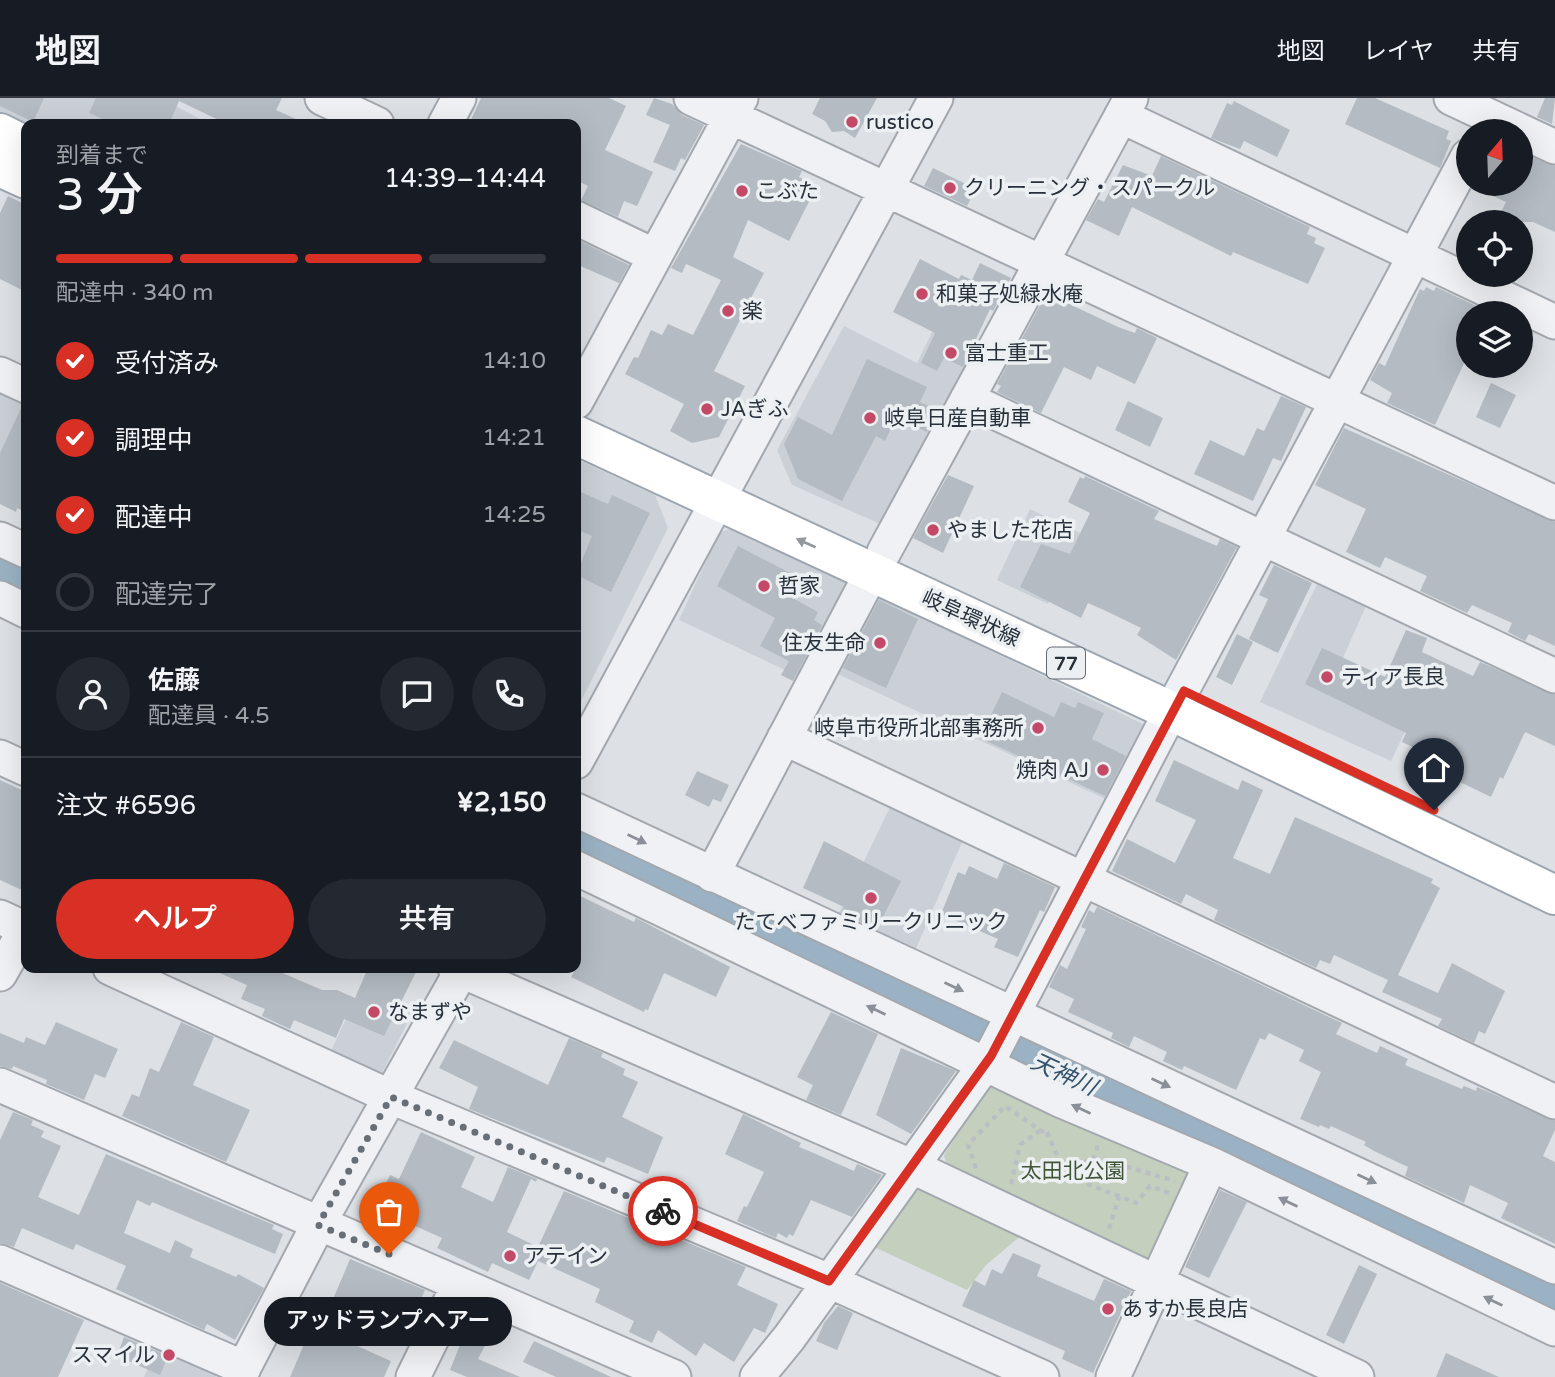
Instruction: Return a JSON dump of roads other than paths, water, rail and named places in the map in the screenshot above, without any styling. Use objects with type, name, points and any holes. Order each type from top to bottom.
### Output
[{"type":"main road","points":[[0,133],[21,144]]},
{"type":"main road","points":[[0,167],[21,177]]},
{"type":"main road","name":"岐阜環状線","points":[[581,413],[722,490],[1177,701],[1555,867]]},
{"type":"main road","name":"岐阜環状線","points":[[581,437],[722,490]]},
{"type":"main road","name":"岐阜環状線","points":[[1177,701],[1555,895]]},
{"type":"street","points":[[322,98],[366,119]]},
{"type":"street","points":[[448,119],[459,98]]},
{"type":"street","points":[[691,98],[736,107],[886,191],[1555,503]]},
{"type":"street","points":[[581,753],[936,98]]},
{"type":"street","points":[[1451,98],[1555,147]]},
{"type":"street","points":[[581,393],[736,107]]},
{"type":"street","points":[[712,876],[878,562],[1126,107],[1415,256],[1555,322]]},
{"type":"street","points":[[757,1377],[789,1338],[988,1059],[1456,179]]},
{"type":"street","points":[[581,220],[655,256]]},
{"type":"street","points":[[0,374],[21,384]]},
{"type":"street","points":[[967,399],[1555,676]]},
{"type":"street","points":[[0,539],[21,549]]},
{"type":"street","points":[[0,598],[21,608]]},
{"type":"street","points":[[784,738],[1555,1102]]},
{"type":"street","points":[[0,757],[21,767]]},
{"type":"street","points":[[581,812],[1012,1017],[1555,1267]]},
{"type":"street","points":[[581,870],[988,1059],[1062,1101],[1198,1170],[1555,1329]]},
{"type":"street","points":[[0,917],[21,927]]},
{"type":"street","points":[[0,974],[21,938]]},
{"type":"street","points":[[121,973],[391,1097],[829,1281],[1042,1377]]},
{"type":"street","points":[[0,1262],[241,1373],[318,1225],[458,973]]},
{"type":"street","points":[[469,973],[913,1167],[1357,1377]]},
{"type":"street","points":[[0,1085],[674,1377]]},
{"type":"street","points":[[1113,1377],[1155,1283],[1198,1170]]},
{"type":"street","points":[[419,1375],[460,1284]]},
{"type":"waterway","name":"天神川","points":[[0,572],[21,582]]},
{"type":"waterway","name":"天神川","points":[[581,846],[1495,1276],[1555,1297]]},
{"type":"place","name":"rustico","points":[[852,122]]},
{"type":"place","name":"クリーニング・スパークル","points":[[950,188]]},
{"type":"place","name":"こぶた","points":[[742,191]]},
{"type":"place","name":"和菓子処緑水庵","points":[[922,294]]},
{"type":"place","name":"楽","points":[[728,311]]},
{"type":"place","name":"富士重工","points":[[951,353]]},
{"type":"place","name":"JAぎふ","points":[[707,409]]},
{"type":"place","name":"岐阜日産自動車","points":[[870,418]]},
{"type":"place","name":"やました花店","points":[[933,530]]},
{"type":"place","name":"哲家","points":[[764,586]]},
{"type":"place","name":"住友生命","points":[[880,643]]},
{"type":"place","name":"ティア長良","points":[[1327,677]]},
{"type":"place","name":"岐阜市役所北部事務所","points":[[1038,728]]},
{"type":"place","name":"焼肉 AJ","points":[[1103,770]]},
{"type":"place","name":"たてべファミリークリニック","points":[[871,898]]},
{"type":"place","name":"なまずや","points":[[374,1012]]},
{"type":"place","name":"アッドランプヘアー","points":[[389,1254]]},
{"type":"place","name":"アテイン","points":[[510,1256]]},
{"type":"place","name":"あすか長良店","points":[[1108,1309]]},
{"type":"place","name":"スマイル","points":[[169,1355]]},
{"type":"park label","name":"太田北公園","points":[[1073,1171]]}]
